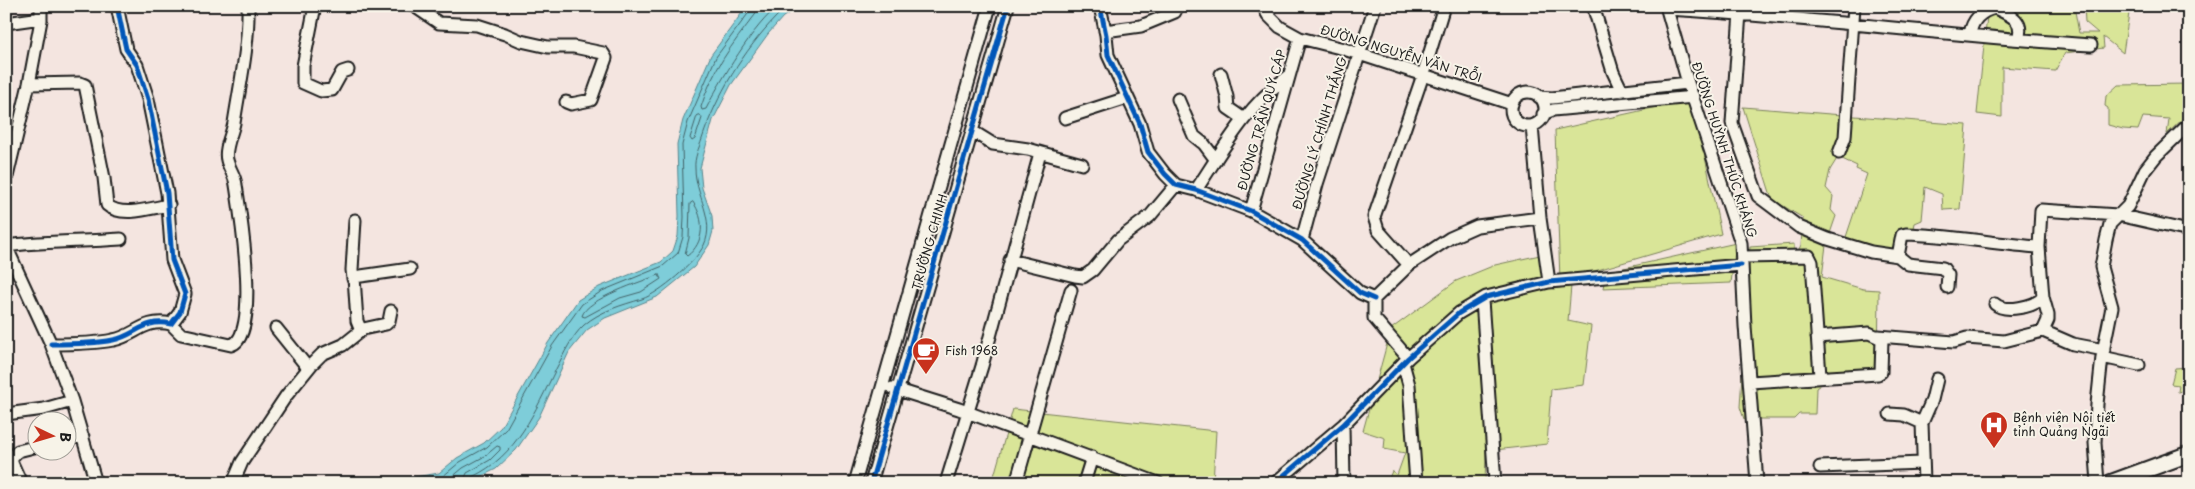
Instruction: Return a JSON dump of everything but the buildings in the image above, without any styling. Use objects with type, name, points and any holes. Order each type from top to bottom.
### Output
[{"type":"main road","points":[[2110,483],[2189,454]]},
{"type":"street","points":[[117,6],[126,49],[137,65],[148,99],[169,205],[172,260],[185,294],[180,312],[171,324]]},
{"type":"street","points":[[51,344],[112,340],[148,325],[164,323],[171,324],[181,334],[231,345],[237,342],[244,329],[248,299],[236,184],[227,155],[246,52],[248,6]]},
{"type":"street","points":[[315,6],[303,66],[303,84],[321,91],[332,90],[342,72],[348,70]]},
{"type":"street","points":[[414,6],[439,22],[487,27],[521,41],[548,47],[574,47],[603,53],[606,58],[591,100],[571,104],[566,102]]},
{"type":"street","name":"TRƯỜNG CHINH","points":[[855,483],[990,6]]},
{"type":"street","name":"TRƯỜNG CHINH","points":[[871,483],[1008,6]]},
{"type":"street","points":[[1100,6],[1108,55],[1140,124],[1148,152],[1155,163],[1176,185],[1196,190],[1251,211],[1302,240],[1360,294],[1374,299]]},
{"type":"street","points":[[1105,31],[1141,26],[1174,12],[1177,6]]},
{"type":"street","name":"ĐƯỜNG NGUYỄN VĂN TRỖI","points":[[1263,6],[1268,15],[1280,27],[1300,38],[1512,104]]},
{"type":"street","name":"ĐƯỜNG LÝ CHÍNH THẮNG","points":[[1302,240],[1317,184],[1374,6]]},
{"type":"street","points":[[1409,265],[1378,230],[1374,217],[1423,75],[1444,6]]},
{"type":"street","points":[[1593,6],[1613,72],[1622,91]]},
{"type":"street","points":[[1839,153],[1844,137],[1854,6]]},
{"type":"street","points":[[1970,34],[1971,27],[1978,16],[1995,7],[2012,15],[2017,20],[2020,32],[2018,39]]},
{"type":"street","points":[[1667,8],[2091,45]]},
{"type":"street","name":"ĐƯỜNG HUỲNH THÚC KHÁNG","points":[[1667,8],[1688,83],[1741,243],[1757,483]]},
{"type":"street","points":[[6,23],[41,12],[29,84],[6,180]]},
{"type":"street","points":[[1740,13],[1732,123],[1758,196],[1799,227],[1820,236],[1870,252],[1898,256],[1908,264],[1946,270],[1948,275],[1947,287]]},
{"type":"street","name":"ĐƯỜNG TRẦN QUÝ CÁP","points":[[1251,211],[1300,38]]},
{"type":"street","points":[[1221,74],[1228,108],[1244,119]]},
{"type":"street","points":[[1196,190],[1244,119],[1272,87],[1289,76]]},
{"type":"street","points":[[29,84],[80,83],[85,85],[107,205],[110,208],[126,211],[169,205]]},
{"type":"street","points":[[1539,97],[1544,106],[1543,114],[1538,123],[1532,126],[1525,126],[1513,118],[1512,104],[1519,95],[1525,92],[1539,97],[1552,98],[1688,83]]},
{"type":"street","points":[[1543,114],[1553,110],[1694,97]]},
{"type":"street","points":[[1065,118],[1127,98]]},
{"type":"street","points":[[1178,100],[1194,136],[1204,144],[1216,160]]},
{"type":"street","points":[[2098,483],[2095,443],[2097,404],[2103,353],[2112,307],[2100,267],[2110,224],[2128,206],[2145,170],[2156,156],[2189,124]]},
{"type":"street","points":[[1532,126],[1540,218],[1549,282]]},
{"type":"street","points":[[955,132],[971,134],[993,144],[1028,149],[1082,164]]},
{"type":"street","points":[[946,483],[1037,170],[1040,153]]},
{"type":"street","points":[[1010,260],[1083,277],[1093,270],[1118,240],[1150,216],[1176,185]]},
{"type":"street","points":[[2043,331],[2048,320],[2043,297],[2039,247],[2041,210],[2118,215],[2189,231]]},
{"type":"street","points":[[1416,483],[1409,385],[1405,360],[1374,318],[1374,299],[1409,265],[1450,238],[1477,226],[1540,218]]},
{"type":"street","points":[[355,220],[352,270],[357,322],[361,331]]},
{"type":"street","points":[[1898,256],[1902,235],[1906,234],[1934,235],[1979,242],[2039,247]]},
{"type":"street","points":[[93,482],[83,437],[51,344],[6,246],[40,242],[121,240]]},
{"type":"street","points":[[1276,483],[1343,424],[1405,360],[1459,313],[1482,300],[1549,282],[1742,261],[1808,256],[1812,262],[1820,376]]},
{"type":"street","points":[[354,280],[356,276],[410,269]]},
{"type":"street","points":[[1016,483],[1071,290]]},
{"type":"street","points":[[1995,304],[2002,308],[2012,308],[2030,304],[2043,297]]},
{"type":"street","points":[[1482,300],[1495,483]]},
{"type":"street","points":[[233,483],[242,462],[286,396],[308,368],[322,354],[343,345],[361,331],[386,324],[389,321],[391,311]]},
{"type":"street","points":[[276,328],[308,368]]},
{"type":"street","points":[[1817,337],[1868,333],[1878,336],[1954,342],[1967,338],[2004,340],[2043,331],[2073,344],[2139,365]]},
{"type":"street","points":[[1750,382],[1820,376],[1878,374],[1881,372],[1882,366],[1882,339],[1878,336]]},
{"type":"street","points":[[1924,483],[1922,423],[1932,400],[1937,379]]},
{"type":"street","points":[[883,386],[968,412],[1158,483]]},
{"type":"street","points":[[6,414],[44,409],[72,401]]},
{"type":"street","points":[[1890,414],[1904,415],[1922,423]]},
{"type":"street","points":[[1343,424],[1344,483]]},
{"type":"street","points":[[78,437],[83,437]]},
{"type":"street","points":[[21,483],[12,463],[12,457],[18,451],[28,448]]},
{"type":"street","points":[[1084,483],[1092,457]]},
{"type":"street","points":[[1820,467],[1922,463]]},
{"type":"green space","points":[[1988,6],[2074,6],[2079,33],[2098,33],[2085,22],[2084,6],[2140,6],[2129,13],[2123,53],[2103,37],[2104,48],[2065,53],[2055,71],[2002,67],[2002,117],[1977,114]]},
{"type":"green space","points":[[2189,84],[2187,115],[2167,134],[2169,119],[2143,117],[2138,130],[2108,125],[2108,108],[2105,106],[2106,96],[2118,85]]},
{"type":"green space","points":[[1693,99],[1721,234],[1560,281],[1555,130]]},
{"type":"green space","points":[[1743,107],[1967,125],[1960,209],[1943,210],[1942,194],[1925,187],[1922,220],[1915,223],[1913,233],[1896,257],[1844,243],[1867,174],[1856,169],[1857,166],[1838,157],[1830,170],[1826,188],[1833,196],[1831,210],[1836,216],[1826,245],[1822,277],[1863,289],[1879,290],[1878,372],[1823,383],[1816,388],[1815,414],[1799,414],[1794,419],[1744,419],[1740,407],[1750,247],[1794,244],[1794,251],[1798,251],[1801,245],[1803,218],[1772,199]]},
{"type":"green space","points":[[1736,243],[1731,283],[1603,288],[1606,272]]},
{"type":"green space","points":[[1540,255],[1551,268],[1553,289],[1571,286],[1568,321],[1591,326],[1584,385],[1551,389],[1547,444],[1486,451],[1485,483],[1387,483],[1392,471],[1397,475],[1405,453],[1384,449],[1385,438],[1363,431],[1391,329],[1456,281],[1495,265]]},
{"type":"green space","points":[[2189,367],[2189,389],[2178,392],[2179,385],[2171,384],[2175,368]]},
{"type":"green space","points":[[1013,409],[1216,431],[1213,483],[992,483]]},
{"type":"water","points":[[747,6],[800,6],[783,17],[768,34],[731,85],[713,120],[700,168],[702,188],[712,216],[713,231],[709,245],[694,267],[657,297],[605,318],[587,330],[569,352],[539,417],[516,450],[496,469],[468,483],[396,483],[409,478],[439,473],[457,458],[484,443],[501,427],[548,343],[578,300],[599,287],[661,262],[673,251],[678,236],[679,216],[677,144],[683,120],[711,55]]},
{"type":"cycle path","points":[[51,344],[105,341],[121,338],[153,323],[171,324],[180,312],[185,294],[172,260],[167,193],[148,99],[137,65],[126,49],[117,6]]},
{"type":"cycle path","points":[[871,483],[1008,6]]},
{"type":"cycle path","points":[[1100,6],[1108,55],[1140,124],[1148,152],[1165,174],[1176,185],[1196,190],[1251,211],[1302,240],[1360,293],[1374,299]]},
{"type":"cycle path","points":[[1275,483],[1343,425],[1408,358],[1459,313],[1486,297],[1549,282],[1741,265]]},
{"type":"place","name":"Fish 1968","points":[[926,375]]},
{"type":"place","name":"Bệnh viện Nội tiết tỉnh Quảng Ngãi","points":[[1994,449]]}]
